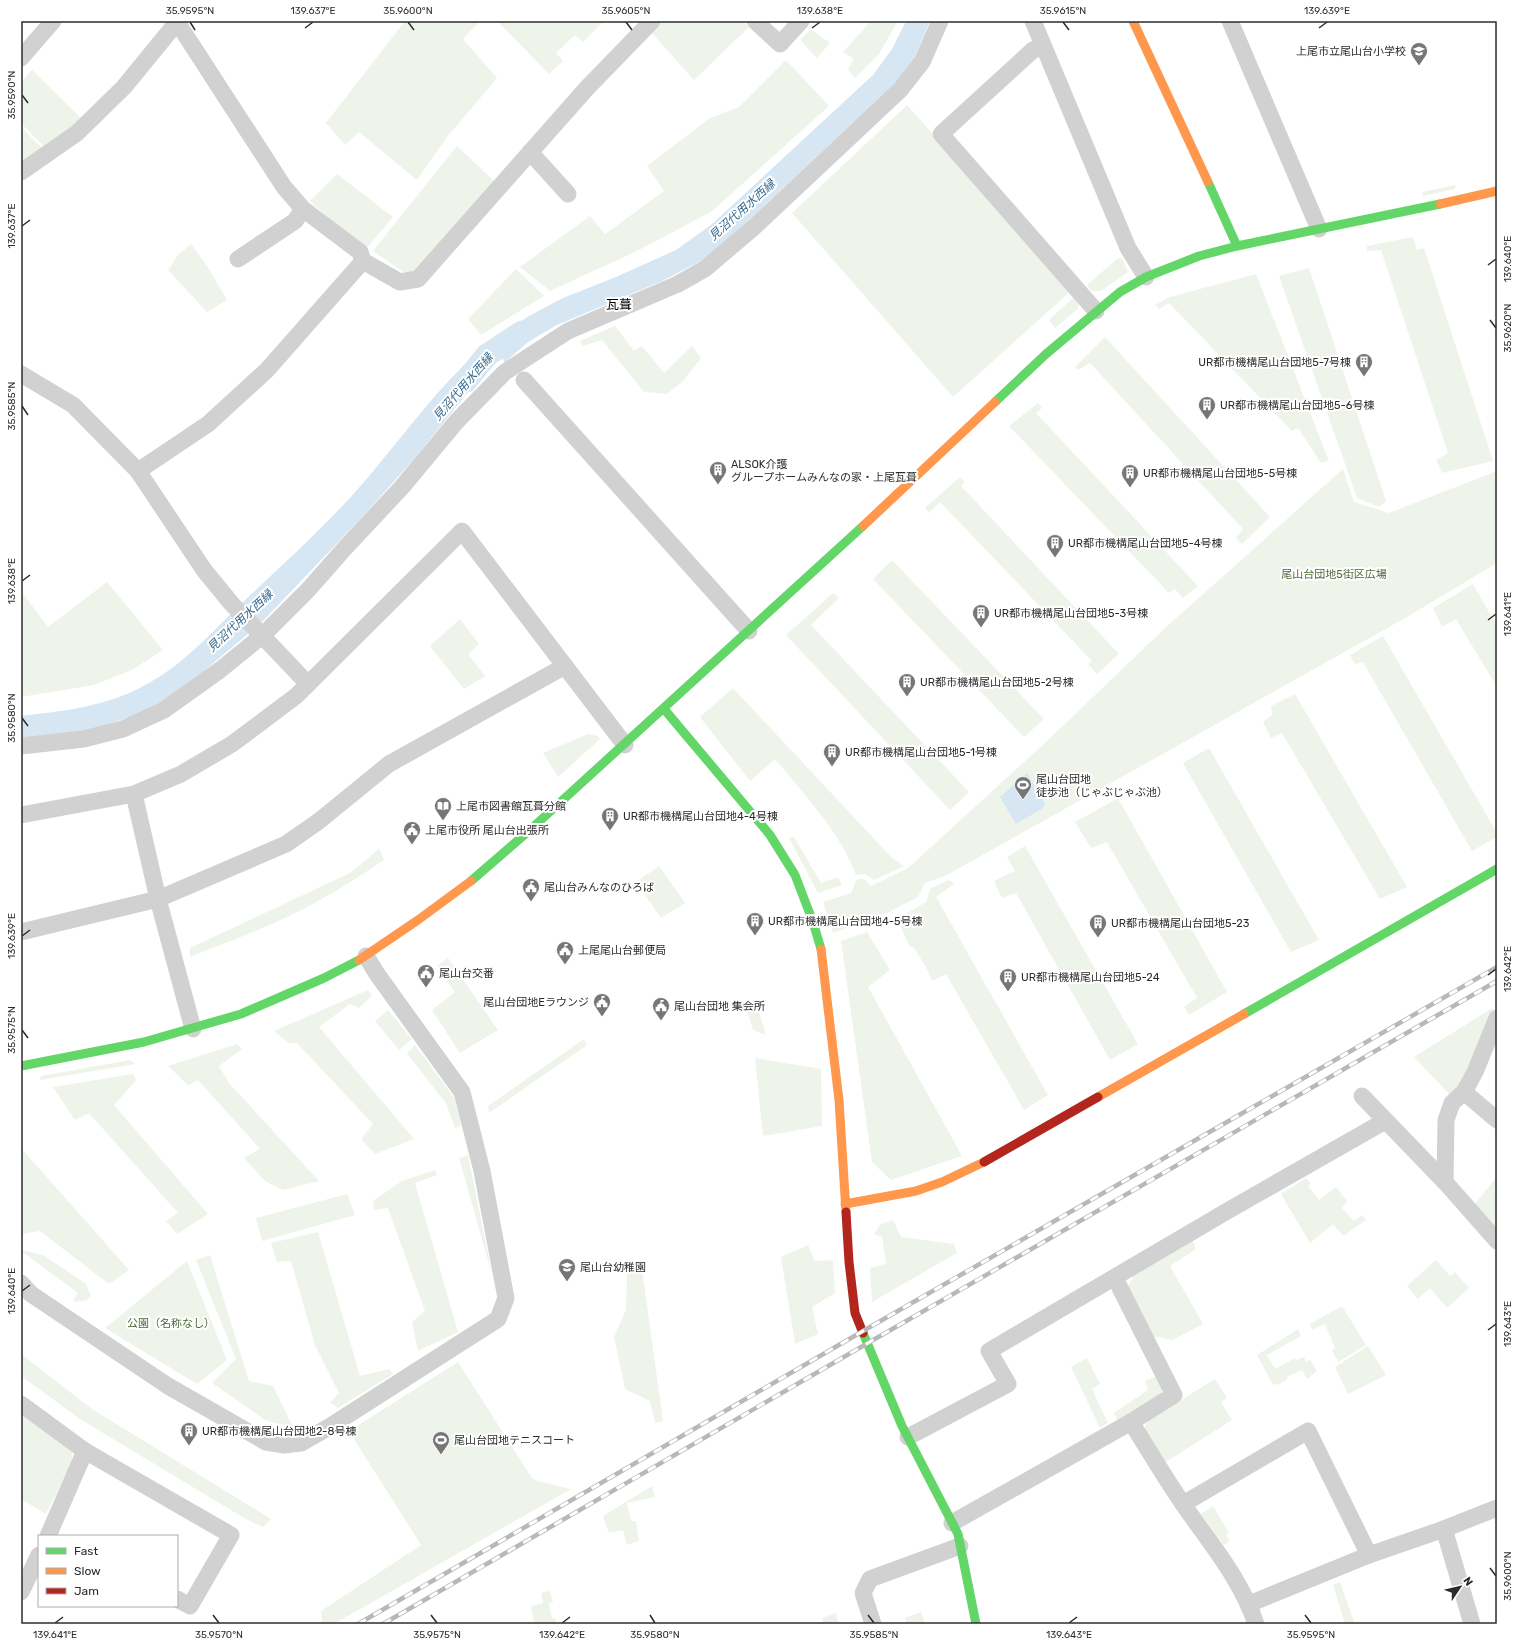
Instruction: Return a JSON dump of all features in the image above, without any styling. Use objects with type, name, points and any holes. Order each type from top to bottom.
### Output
[{"type":"street","points":[[21,58],[53,21]]},
{"type":"street","points":[[21,172],[77,134],[124,87],[178,22],[280,180],[303,209],[360,252],[363,261],[400,282],[418,280],[587,88],[652,21]]},
{"type":"street","points":[[755,21],[780,44],[801,21]]},
{"type":"street","points":[[518,373],[568,331],[678,284],[706,268],[753,228],[900,90],[922,62],[940,21]]},
{"type":"street","points":[[1034,21],[1043,46],[1128,248],[1146,277]]},
{"type":"street","points":[[1133,21],[1237,246]]},
{"type":"street","points":[[1230,21],[1319,229]]},
{"type":"street","points":[[1043,46],[1033,50],[941,134],[1096,311]]},
{"type":"street","points":[[530,152],[568,194]]},
{"type":"street","points":[[21,1066],[75,1057],[144,1042],[242,1014],[324,978],[366,956],[469,883],[531,829],[625,745],[1046,354],[1120,292],[1146,277],[1185,260],[1237,246],[1497,191]]},
{"type":"street","points":[[238,259],[294,221],[303,209]]},
{"type":"street","points":[[138,471],[208,424],[267,370],[363,261]]},
{"type":"street","points":[[21,746],[84,739],[123,729],[164,710],[220,670],[308,590],[402,487],[456,422],[505,372],[518,373],[748,631]]},
{"type":"street","points":[[21,374],[73,405],[138,471],[204,570],[236,607],[308,684]]},
{"type":"street","points":[[21,815],[134,794],[181,774],[232,744],[296,696],[462,531],[625,745]]},
{"type":"street","points":[[21,932],[158,899],[286,844],[319,821],[389,764],[565,666]]},
{"type":"street","points":[[664,709],[770,835],[795,875],[809,909],[821,949],[828,999],[839,1100],[848,1262],[855,1313],[908,1437],[958,1534],[976,1624]]},
{"type":"street","points":[[134,794],[158,899],[193,1029]]},
{"type":"street","points":[[845,1204],[916,1191],[948,1180],[985,1162],[1373,942],[1497,869]]},
{"type":"street","points":[[21,1283],[31,1294],[168,1386],[266,1442],[284,1445],[301,1443],[329,1427],[498,1319],[506,1298],[482,1171],[462,1092],[377,974],[366,956]]},
{"type":"street","points":[[1445,1182],[1446,1120],[1452,1103],[1464,1092],[1475,1072],[1497,1018]]},
{"type":"street","points":[[1464,1092],[1497,1120]]},
{"type":"street","points":[[1362,1096],[1445,1182],[1497,1241]]},
{"type":"street","points":[[908,1437],[1008,1384],[989,1351],[1236,1206],[1385,1121]]},
{"type":"street","points":[[952,1523],[1130,1422],[1174,1395],[1115,1278]]},
{"type":"street","points":[[21,1404],[85,1451],[231,1535],[190,1606],[178,1600]]},
{"type":"street","points":[[1130,1422],[1183,1504],[1221,1555],[1249,1604],[1256,1624]]},
{"type":"street","points":[[1183,1504],[1308,1431],[1369,1555]]},
{"type":"street","points":[[54,1534],[85,1451]]},
{"type":"street","points":[[1249,1604],[1369,1555],[1444,1529],[1497,1508]]},
{"type":"street","points":[[1444,1529],[1472,1624]]},
{"type":"street","points":[[873,1624],[863,1593],[870,1580],[960,1546]]},
{"type":"street","points":[[21,1592],[38,1557]]},
{"type":"green space","points":[[405,21],[480,21],[463,39],[497,78],[447,137],[417,180],[359,132],[345,145],[326,123]]},
{"type":"green space","points":[[497,21],[604,21],[583,42],[575,35],[556,53],[563,61],[549,74]]},
{"type":"green space","points":[[663,21],[743,21],[749,27],[694,80],[652,33]]},
{"type":"green space","points":[[871,21],[898,21],[879,54],[855,78],[848,69],[854,59],[843,52]]},
{"type":"green space","points":[[811,29],[830,43],[817,58],[800,40]]},
{"type":"green space","points":[[786,60],[829,106],[711,212],[637,251],[550,291],[520,267],[590,216],[605,234],[664,191],[647,166],[710,118],[739,107]]},
{"type":"green space","points":[[32,70],[83,120],[45,148],[21,123],[21,82]]},
{"type":"green space","points":[[907,105],[1071,291],[953,397],[792,213]]},
{"type":"green space","points":[[21,127],[43,149],[21,165]]},
{"type":"green space","points":[[457,146],[495,182],[416,270],[406,274],[373,251]]},
{"type":"green space","points":[[337,174],[393,217],[364,251],[310,201]]},
{"type":"green space","points":[[1455,185],[1455,189],[1423,196],[1422,192]]},
{"type":"green space","points":[[1413,237],[1417,250],[1424,248],[1493,461],[1442,473],[1436,460],[1448,453],[1381,250],[1367,251],[1367,246]]},
{"type":"green space","points":[[191,244],[207,266],[227,300],[207,312],[168,270],[178,255]]},
{"type":"green space","points":[[1122,258],[1128,272],[1101,291],[1091,291],[1087,285],[1117,259]]},
{"type":"green space","points":[[1309,268],[1386,501],[1379,507],[1357,498],[1279,276]]},
{"type":"green space","points":[[516,269],[544,296],[481,335],[468,319]]},
{"type":"green space","points":[[1256,274],[1329,461],[1321,463],[1298,428],[1292,431],[1169,303],[1159,309],[1155,305],[1170,297]]},
{"type":"green space","points":[[1074,297],[1079,301],[1078,309],[1055,328],[1049,320]]},
{"type":"green space","points":[[615,326],[634,351],[642,346],[664,373],[692,346],[701,358],[683,381],[667,394],[644,392],[602,340],[583,346],[580,341]]},
{"type":"green space","points":[[1105,337],[1270,517],[1242,544],[1236,538],[1243,529],[1090,363],[1078,370],[1075,367]]},
{"type":"green space","points":[[1038,403],[1042,408],[1036,413],[1198,586],[1183,598],[1175,589],[1169,593],[1009,426]]},
{"type":"green space","name":"尾山台団地5街区広場","points":[[1343,469],[1354,502],[1389,513],[1497,471],[1497,563],[1407,617],[947,875],[925,883],[918,897],[887,913],[833,933],[823,902],[851,893],[856,880],[864,880],[871,886],[908,868],[1046,742],[1165,628]]},
{"type":"green space","points":[[960,477],[965,482],[961,486],[1119,654],[1097,674],[1088,664],[1092,661],[940,502],[929,513],[925,508]]},
{"type":"green space","points":[[892,560],[1044,719],[1024,737],[873,579]]},
{"type":"green space","points":[[107,582],[163,650],[132,670],[94,685],[21,697],[21,591],[48,627]]},
{"type":"green space","points":[[1473,584],[1497,626],[1497,687],[1456,619],[1442,627],[1433,608]]},
{"type":"green space","points":[[833,593],[839,598],[811,625],[969,792],[950,810],[786,635]]},
{"type":"green space","points":[[460,619],[479,644],[468,654],[485,676],[464,689],[430,646]]},
{"type":"green space","points":[[1383,636],[1497,833],[1497,837],[1472,851],[1363,662],[1355,664],[1350,655]]},
{"type":"green space","points":[[733,688],[892,858],[904,866],[874,880],[865,874],[856,875],[841,844],[831,829],[775,759],[750,781],[700,717]]},
{"type":"green space","points":[[1295,694],[1407,887],[1380,899],[1282,733],[1271,738],[1263,722],[1272,715],[1271,706]]},
{"type":"green space","points":[[588,734],[598,736],[600,739],[558,777],[543,753]]},
{"type":"green space","points":[[1209,748],[1319,940],[1291,952],[1183,763]]},
{"type":"green space","points":[[1118,798],[1227,992],[1189,1015],[1184,1007],[1197,998],[1107,842],[1091,848],[1075,822]]},
{"type":"green space","points":[[794,837],[821,883],[838,877],[842,885],[818,893],[789,838]]},
{"type":"green space","points":[[1025,846],[1138,1044],[1110,1060],[1016,893],[1002,898],[994,881],[1015,871],[1007,857]]},
{"type":"green space","points":[[379,849],[384,860],[349,883],[300,911],[251,933],[190,957],[190,948],[350,873]]},
{"type":"green space","points":[[659,866],[685,903],[661,918],[636,882]]},
{"type":"green space","points":[[949,880],[954,884],[936,897],[1048,1095],[1024,1110],[946,974],[932,981],[915,949],[909,945],[897,919],[926,902],[930,889]]},
{"type":"green space","points":[[867,932],[890,970],[868,987],[962,1156],[891,1180],[872,1162],[841,941]]},
{"type":"green space","points":[[448,958],[498,1030],[460,1053],[432,1010],[455,992],[437,966]]},
{"type":"green space","points":[[368,990],[372,996],[359,1008],[350,1004],[319,1027],[414,1139],[375,1154],[361,1139],[373,1124],[297,1043],[289,1043],[274,1031]]},
{"type":"green space","points":[[756,1002],[766,1035],[753,1030],[746,1006]]},
{"type":"green space","points":[[1494,1007],[1482,1040],[1456,1090],[1450,1095],[1414,1057]]},
{"type":"green space","points":[[388,1010],[412,1039],[399,1050],[375,1021]]},
{"type":"green space","points":[[584,1039],[587,1045],[489,1113],[488,1106]]},
{"type":"green space","points":[[237,1044],[242,1049],[219,1066],[229,1083],[319,1181],[283,1190],[265,1181],[244,1158],[260,1149],[198,1080],[188,1085],[168,1066]]},
{"type":"green space","points":[[415,1045],[455,1099],[461,1126],[455,1128],[445,1101],[407,1053]]},
{"type":"green space","points":[[755,1058],[821,1069],[822,1126],[763,1136]]},
{"type":"green space","points":[[130,1060],[135,1064],[40,1080],[41,1076]]},
{"type":"green space","points":[[133,1074],[136,1080],[114,1105],[208,1214],[177,1234],[166,1221],[178,1213],[89,1113],[75,1120],[53,1087]]},
{"type":"green space","points":[[21,1148],[129,1270],[109,1284],[40,1231],[21,1234]]},
{"type":"green space","points":[[468,1155],[492,1274],[459,1158]]},
{"type":"green space","points":[[435,1170],[437,1175],[415,1183],[458,1332],[418,1351],[412,1322],[425,1311],[388,1208],[374,1210],[373,1201],[402,1181]]},
{"type":"green space","points":[[1306,1178],[1311,1184],[1308,1186],[1319,1200],[1336,1187],[1347,1201],[1342,1208],[1354,1221],[1362,1215],[1366,1220],[1343,1236],[1333,1224],[1310,1243],[1281,1194]]},
{"type":"green space","points":[[1495,1179],[1497,1181],[1497,1229],[1474,1205]]},
{"type":"green space","points":[[347,1194],[355,1215],[262,1241],[256,1218]]},
{"type":"green space","points":[[893,1220],[901,1237],[954,1244],[957,1253],[872,1302],[870,1268],[886,1264],[882,1237],[874,1234],[881,1224]]},
{"type":"green space","points":[[318,1232],[360,1376],[389,1369],[393,1374],[338,1408],[330,1403],[339,1393],[315,1345],[291,1261],[277,1262],[271,1243]]},
{"type":"green space","points":[[1192,1239],[1196,1249],[1170,1266],[1203,1324],[1172,1340],[1152,1336],[1128,1286],[1135,1274]]},
{"type":"green space","points":[[808,1245],[815,1261],[833,1260],[835,1293],[812,1307],[818,1334],[795,1344],[781,1257]]},
{"type":"green space","points":[[21,1250],[43,1255],[85,1283],[91,1296],[87,1300],[75,1302],[73,1300],[78,1293],[24,1253],[21,1256]]},
{"type":"green space","points":[[210,1255],[249,1381],[273,1386],[293,1427],[267,1421],[212,1383],[236,1359],[196,1260]]},
{"type":"green space","points":[[1436,1260],[1450,1276],[1455,1272],[1469,1288],[1447,1308],[1430,1288],[1418,1299],[1407,1286]]},
{"type":"green space","name":"公園（名称なし）","points":[[187,1261],[227,1360],[197,1384],[105,1328]]},
{"type":"green space","points":[[642,1269],[663,1421],[655,1423],[650,1401],[625,1389],[614,1337],[626,1310],[627,1272]]},
{"type":"green space","points":[[1342,1306],[1366,1345],[1338,1362],[1332,1350],[1335,1348],[1325,1324],[1312,1330],[1310,1324]]},
{"type":"green space","points":[[1298,1329],[1301,1336],[1267,1355],[1275,1369],[1295,1358],[1297,1360],[1304,1357],[1306,1362],[1310,1360],[1317,1371],[1307,1379],[1302,1370],[1287,1377],[1287,1379],[1278,1385],[1277,1383],[1273,1385],[1257,1355]]},
{"type":"green space","points":[[1368,1346],[1386,1375],[1348,1394],[1335,1367]]},
{"type":"green space","points":[[21,1354],[92,1409],[271,1519],[263,1527],[244,1518],[80,1419],[21,1376]]},
{"type":"green space","points":[[1087,1358],[1100,1384],[1092,1389],[1108,1423],[1100,1428],[1071,1367]]},
{"type":"green space","name":"尾山台団地テニスコート","points":[[458,1362],[532,1478],[537,1481],[571,1489],[334,1624],[322,1624],[321,1611],[421,1545],[349,1431]]},
{"type":"green space","points":[[1157,1376],[1163,1389],[1158,1398],[1118,1422],[1114,1413],[1148,1390],[1145,1381]]},
{"type":"green space","points":[[1215,1379],[1227,1398],[1221,1402],[1232,1420],[1164,1463],[1144,1431],[1147,1421]]},
{"type":"green space","points":[[21,1414],[72,1451],[72,1461],[46,1514],[21,1499]]},
{"type":"green space","points":[[652,1486],[655,1497],[627,1503],[631,1521],[636,1521],[639,1541],[627,1545],[623,1530],[609,1533],[603,1516]]},
{"type":"green space","points":[[1213,1506],[1229,1533],[1226,1535],[1230,1541],[1224,1545],[1201,1514]]},
{"type":"green space","points":[[1340,1582],[1354,1622],[1345,1624],[1333,1585]]},
{"type":"green space","points":[[550,1591],[553,1602],[549,1603],[552,1619],[555,1618],[556,1624],[534,1624],[531,1606],[543,1603],[541,1593]]},
{"type":"green space","points":[[921,1612],[925,1624],[907,1624],[905,1618]]},
{"type":"green space","points":[[836,1613],[839,1624],[824,1624],[822,1618]]},
{"type":"water","points":[[906,21],[930,21],[912,63],[893,85],[737,231],[706,258],[662,281],[557,325],[528,342],[505,362],[490,343],[529,316],[563,298],[616,277],[676,250],[711,225],[873,75],[892,49]]},
{"type":"water","points":[[480,350],[493,366],[473,386],[414,459],[362,517],[263,621],[185,687],[165,700],[132,716],[87,732],[21,738],[21,716],[87,706],[119,697],[149,683],[186,657],[335,514],[364,482],[434,397]]},
{"type":"water","name":"尾山台団地 徒歩池（じゃぶじゃぶ池）","points":[[1027,773],[1045,803],[1043,808],[1016,824],[1000,797]]},
{"type":"waterway","name":"見沼代用水西縁","points":[[466,381],[487,355],[522,332]]},
{"type":"railway","points":[[358,1624],[863,1331],[1497,967]]},
{"type":"railway","points":[[383,1624],[1497,981]]},
{"type":"traffic: fast","points":[[1208,182],[1237,246]]},
{"type":"traffic: fast","points":[[995,402],[1046,354],[1120,292],[1146,277],[1199,256],[1237,246],[1440,204]]},
{"type":"traffic: fast","points":[[471,881],[531,829],[863,526]]},
{"type":"traffic: fast","points":[[664,709],[770,835],[795,875],[813,922],[821,949]]},
{"type":"traffic: fast","points":[[1244,1014],[1497,869]]},
{"type":"traffic: fast","points":[[21,1066],[144,1042],[241,1014],[324,978],[359,960]]},
{"type":"traffic: fast","points":[[863,1333],[902,1426],[958,1534],[976,1624]]},
{"type":"traffic: slow","points":[[1133,21],[1208,182]]},
{"type":"traffic: slow","points":[[1440,204],[1497,191]]},
{"type":"traffic: slow","points":[[863,526],[995,402]]},
{"type":"traffic: slow","points":[[359,960],[418,920],[471,881]]},
{"type":"traffic: slow","points":[[821,949],[839,1100],[846,1212]]},
{"type":"traffic: slow","points":[[1098,1097],[1244,1014]]},
{"type":"traffic: slow","points":[[845,1204],[916,1191],[942,1182],[984,1162]]},
{"type":"traffic: jam","points":[[984,1162],[1098,1097]]},
{"type":"traffic: jam","points":[[846,1212],[849,1262],[855,1313],[863,1333]]},
{"type":"place","name":"上尾市立尾山台小学校","points":[[1419,66]]},
{"type":"place","name":"UR都市機構尾山台団地5-7号棟","points":[[1364,377]]},
{"type":"place","name":"UR都市機構尾山台団地5-6号棟","points":[[1207,420]]},
{"type":"place","name":"ALSOK介護 グループホームみんなの家・上尾瓦葺","points":[[718,485]]},
{"type":"place","name":"UR都市機構尾山台団地5-5号棟","points":[[1130,488]]},
{"type":"place","name":"UR都市機構尾山台団地5-4号棟","points":[[1055,558]]},
{"type":"place","name":"UR都市機構尾山台団地5-3号棟","points":[[981,628]]},
{"type":"place","name":"UR都市機構尾山台団地5-2号棟","points":[[907,697]]},
{"type":"place","name":"UR都市機構尾山台団地5-1号棟","points":[[832,767]]},
{"type":"place","name":"尾山台団地 徒歩池（じゃぶじゃぶ池）","points":[[1023,800]]},
{"type":"place","name":"上尾市図書館瓦葺分館","points":[[443,821]]},
{"type":"place","name":"UR都市機構尾山台団地4-4号棟","points":[[610,831]]},
{"type":"place","name":"上尾市役所 尾山台出張所","points":[[412,845]]},
{"type":"place","name":"尾山台みんなのひろば","points":[[531,902]]},
{"type":"place","name":"UR都市機構尾山台団地4-5号棟","points":[[755,936]]},
{"type":"place","name":"UR都市機構尾山台団地5-23","points":[[1098,938]]},
{"type":"place","name":"上尾尾山台郵便局","points":[[565,965]]},
{"type":"place","name":"尾山台交番","points":[[426,988]]},
{"type":"place","name":"UR都市機構尾山台団地5-24","points":[[1008,992]]},
{"type":"place","name":"尾山台団地Eラウンジ","points":[[602,1017]]},
{"type":"place","name":"尾山台団地 集会所","points":[[661,1021]]},
{"type":"place","name":"尾山台幼稚園","points":[[567,1282]]},
{"type":"place","name":"UR都市機構尾山台団地2-8号棟","points":[[189,1446]]},
{"type":"place","name":"尾山台団地テニスコート","points":[[441,1455]]},
{"type":"district","name":"瓦葺","points":[[619,304]]}]
